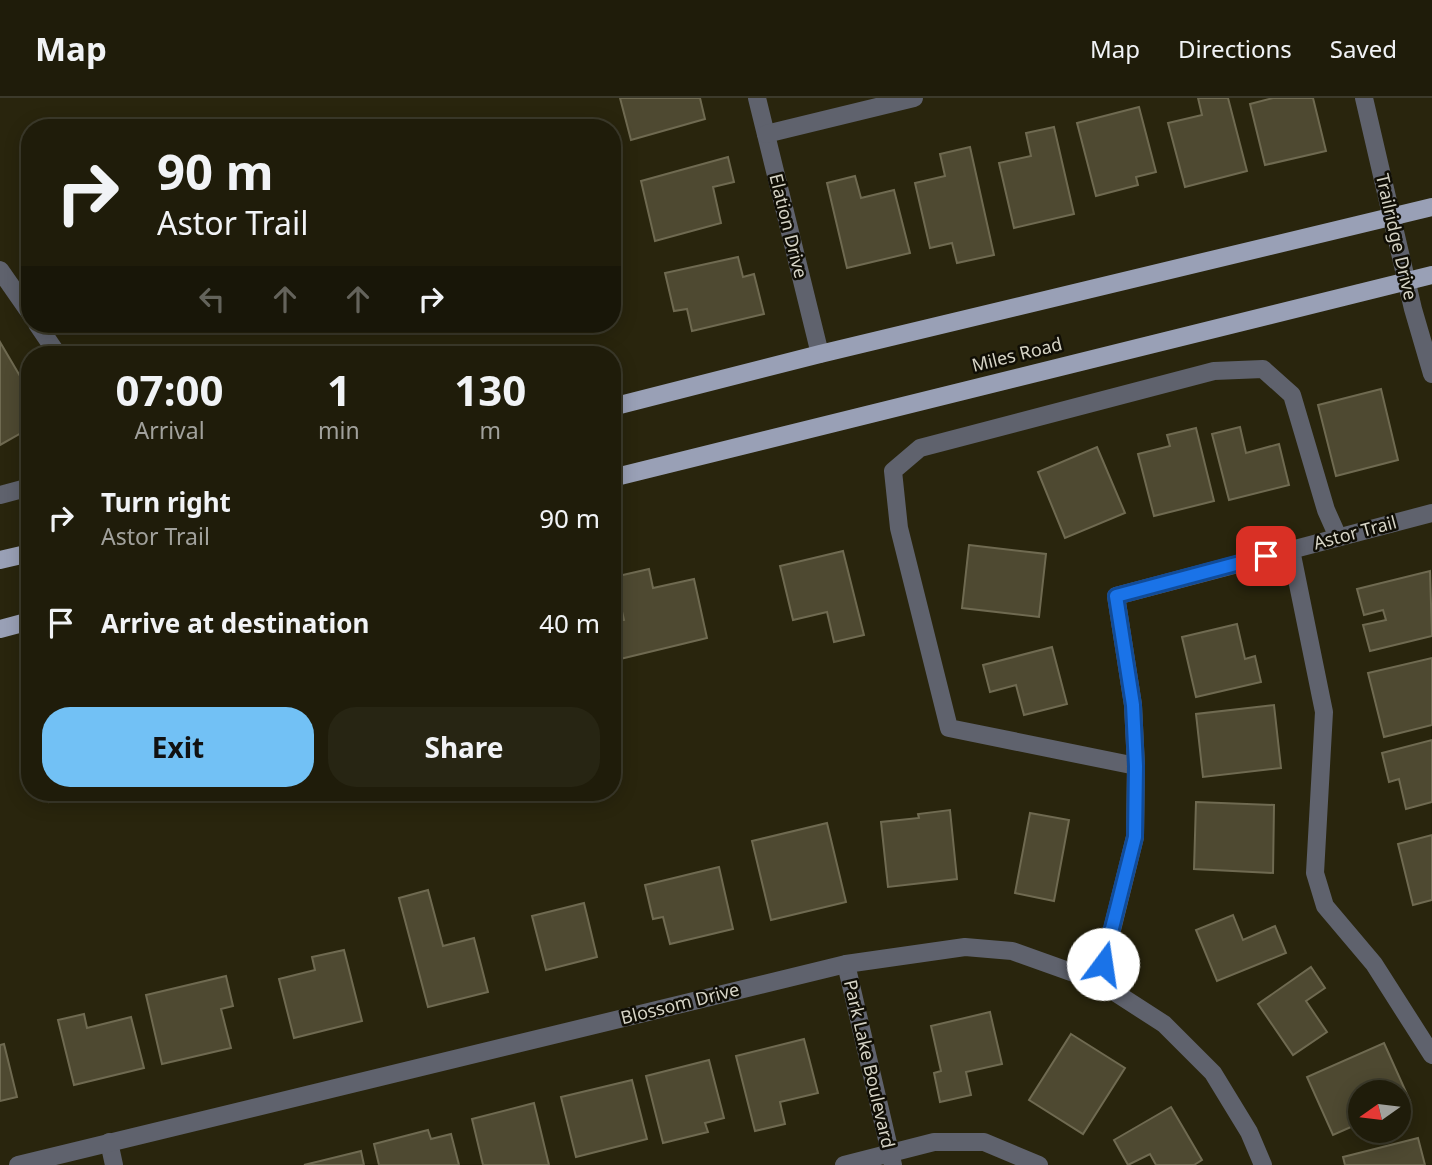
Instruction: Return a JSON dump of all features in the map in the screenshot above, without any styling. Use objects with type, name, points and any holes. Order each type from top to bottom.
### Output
[{"type":"main road","points":[[621,405],[820,354],[1432,207]]},
{"type":"main road","name":"Miles Road","points":[[621,476],[1432,275]]},
{"type":"main road","points":[[0,560],[21,555]]},
{"type":"main road","points":[[0,629],[21,623]]},
{"type":"street","name":"Elation Drive","points":[[757,98],[820,354]]},
{"type":"street","points":[[766,134],[914,98]]},
{"type":"street","name":"Trailridge Drive","points":[[1364,98],[1413,309],[1432,374]]},
{"type":"street","points":[[0,270],[21,300]]},
{"type":"street","points":[[1099,982],[1135,837],[1136,766],[949,728],[899,528],[893,471],[920,448],[1214,371],[1263,369],[1292,395],[1326,510],[1338,537]]},
{"type":"street","points":[[0,495],[21,489]]},
{"type":"street","name":"Astor Trail","points":[[1136,766],[1133,705],[1116,596],[1432,513]]},
{"type":"street","points":[[1291,550],[1324,712],[1315,873],[1325,906],[1374,964],[1432,1055]]},
{"type":"street","name":"Blossom Drive","points":[[18,1165],[846,964],[965,947],[1012,951],[1099,982],[1164,1024],[1213,1073],[1249,1132],[1263,1165]]},
{"type":"street","name":"Park Lake Boulevard","points":[[846,964],[892,1159]]},
{"type":"street","points":[[109,1142],[114,1165]]},
{"type":"street","points":[[844,1165],[892,1159],[934,1142],[984,1142],[1040,1165]]},
{"type":"building","points":[[620,98],[700,98],[705,119],[631,140]]},
{"type":"building","points":[[1198,98],[1228,98],[1247,171],[1185,187],[1168,123],[1202,115]]},
{"type":"building","points":[[1273,98],[1313,98],[1326,151],[1265,165],[1250,104]]},
{"type":"building","points":[[1139,107],[1156,172],[1136,177],[1138,185],[1096,196],[1077,123]]},
{"type":"building","points":[[1054,127],[1074,214],[1014,228],[999,163],[1031,156],[1026,133]]},
{"type":"building","points":[[970,147],[994,255],[957,263],[952,243],[930,248],[915,183],[945,176],[940,154]]},
{"type":"building","points":[[728,157],[734,182],[713,187],[721,223],[655,241],[641,181]]},
{"type":"building","points":[[855,176],[861,198],[894,190],[910,253],[847,268],[827,183]]},
{"type":"building","points":[[738,257],[743,277],[754,274],[764,314],[692,331],[687,309],[674,311],[665,273]]},
{"type":"building","points":[[0,342],[21,378],[21,433],[0,445]]},
{"type":"building","points":[[1381,389],[1398,460],[1336,476],[1318,405]]},
{"type":"building","points":[[1240,427],[1246,453],[1279,444],[1289,485],[1229,500],[1212,434]]},
{"type":"building","points":[[1196,428],[1214,501],[1154,516],[1138,454],[1170,446],[1167,435]]},
{"type":"building","points":[[1097,447],[1125,513],[1065,538],[1038,472]]},
{"type":"building","points":[[969,545],[1046,554],[1039,617],[962,608]]},
{"type":"building","points":[[843,551],[864,635],[834,642],[827,612],[793,620],[780,566]]},
{"type":"building","points":[[649,569],[653,588],[694,579],[707,638],[621,659],[621,620],[624,620],[621,607],[621,575]]},
{"type":"building","points":[[1430,571],[1432,636],[1370,651],[1363,625],[1386,620],[1383,610],[1364,615],[1357,589]]},
{"type":"building","points":[[1237,624],[1245,659],[1255,656],[1261,682],[1196,697],[1182,637]]},
{"type":"building","points":[[1052,647],[1067,704],[1024,715],[1016,685],[990,692],[983,665]]},
{"type":"building","points":[[1432,658],[1432,725],[1384,737],[1368,673]]},
{"type":"building","points":[[1274,705],[1281,768],[1203,777],[1196,714]]},
{"type":"building","points":[[1432,740],[1432,802],[1406,809],[1399,779],[1389,782],[1382,753]]},
{"type":"building","points":[[1196,802],[1274,805],[1273,873],[1194,869]]},
{"type":"building","points":[[950,810],[957,879],[888,887],[881,822],[919,818],[918,814]]},
{"type":"building","points":[[1030,813],[1069,820],[1054,901],[1015,893]]},
{"type":"building","points":[[827,823],[846,902],[771,920],[752,841]]},
{"type":"building","points":[[1432,835],[1432,900],[1413,905],[1398,844]]},
{"type":"building","points":[[719,867],[733,929],[670,944],[663,917],[653,919],[645,885]]},
{"type":"building","points":[[428,890],[443,946],[474,938],[488,992],[428,1007],[399,898]]},
{"type":"building","points":[[584,903],[597,957],[546,970],[532,916]]},
{"type":"building","points":[[1233,915],[1243,940],[1275,926],[1286,953],[1217,981],[1196,930]]},
{"type":"building","points":[[344,950],[362,1021],[294,1038],[279,979],[315,970],[312,957]]},
{"type":"building","points":[[1311,967],[1325,988],[1306,1001],[1327,1032],[1293,1055],[1258,1004]]},
{"type":"building","points":[[226,976],[233,1006],[221,1009],[231,1048],[162,1064],[146,995]]},
{"type":"building","points":[[990,1012],[1002,1064],[966,1072],[971,1095],[940,1102],[934,1073],[941,1071],[931,1026]]},
{"type":"building","points":[[84,1014],[87,1028],[131,1017],[144,1068],[74,1085],[58,1020]]},
{"type":"building","points":[[1071,1034],[1125,1068],[1083,1134],[1029,1100]]},
{"type":"building","points":[[804,1039],[818,1093],[780,1102],[785,1124],[755,1131],[736,1056]]},
{"type":"building","points":[[1384,1043],[1401,1080],[1348,1080],[1348,1128],[1333,1135],[1307,1077]]},
{"type":"building","points":[[4,1044],[17,1097],[0,1101],[0,1045]]},
{"type":"building","points":[[709,1060],[724,1118],[705,1123],[708,1132],[663,1143],[646,1076]]},
{"type":"building","points":[[632,1080],[647,1139],[576,1157],[561,1097]]},
{"type":"building","points":[[534,1103],[549,1165],[483,1165],[472,1119]]},
{"type":"building","points":[[1171,1107],[1202,1160],[1194,1165],[1156,1165],[1150,1154],[1128,1165],[1114,1140]]},
{"type":"building","points":[[428,1130],[431,1139],[451,1134],[459,1165],[379,1165],[374,1144]]},
{"type":"building","points":[[1418,1138],[1425,1165],[1345,1165],[1343,1157],[1398,1143],[1411,1143],[1411,1140]]},
{"type":"building","points":[[361,1151],[364,1165],[304,1165]]},
{"type":"route","points":[[1103,964],[1135,837],[1133,705],[1116,596],[1266,556]]}]
